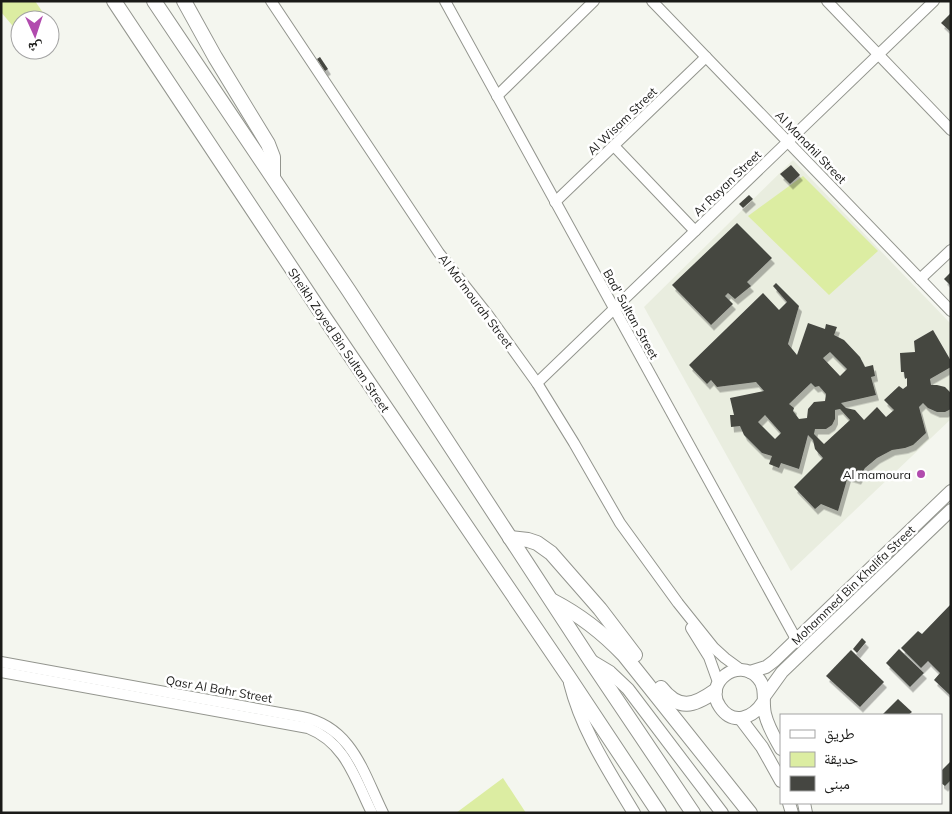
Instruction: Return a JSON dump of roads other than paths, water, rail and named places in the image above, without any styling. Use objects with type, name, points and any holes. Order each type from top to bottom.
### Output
[{"type":"highway","name":"Sheikh Zayed Bin Sultan Street","points":[[114,1],[331,328],[659,813]]},
{"type":"highway","points":[[154,1],[693,813]]},
{"type":"highway","points":[[184,1],[215,57],[268,144],[273,157],[272,177]]},
{"type":"highway","points":[[510,538],[537,542],[552,553],[600,609],[665,693],[673,700],[682,704],[691,704],[705,698],[717,687]]},
{"type":"highway","points":[[551,600],[589,622],[624,655],[750,813]]},
{"type":"main road","name":"Mohammed Bin Khalifa Street","points":[[745,671],[766,667],[951,492]]},
{"type":"main road","name":"Mohammed Bin Khalifa Street","points":[[763,699],[782,672],[951,510]]},
{"type":"main road","points":[[590,660],[610,672],[628,689],[722,813]]},
{"type":"main road","points":[[763,699],[758,710],[749,716],[740,718],[727,714],[722,710],[718,704],[717,687],[730,672],[745,671],[758,678],[763,687],[763,699],[768,724],[780,747]]},
{"type":"main road","name":"Sheikh Zayed Bin Sultan Street","points":[[568,676],[578,708],[591,739],[634,813]]},
{"type":"main road","points":[[740,718],[762,747],[780,779]]},
{"type":"street","name":"Al Ma'mourah Street","points":[[270,1],[440,253],[537,383],[620,522],[678,603],[719,653],[745,671]]},
{"type":"street","name":"Bad' Sultan Street","points":[[445,1],[796,639]]},
{"type":"street","points":[[497,96],[594,1]]},
{"type":"street","name":"Al Manahil Street","points":[[652,1],[951,311]]},
{"type":"street","points":[[827,1],[951,130]]},
{"type":"street","name":"Ar Rayan Street","points":[[537,383],[934,1]]},
{"type":"street","name":"Al Wisam Street","points":[[555,202],[706,57]]},
{"type":"street","points":[[614,146],[695,231]]},
{"type":"street","points":[[920,279],[951,250]]},
{"type":"street","name":"Al Ma'mourah Street","points":[[678,603],[708,657],[717,687]]},
{"type":"street","name":"Qasr Al Bahr Street","points":[[1,662],[302,717],[319,722],[336,732],[349,746],[383,813]]},
{"type":"street","name":"Qasr Al Bahr Street","points":[[1,672],[308,728],[329,739],[342,752],[372,813]]},
{"type":"place","name":"Al mamoura","points":[[921,474]]}]
